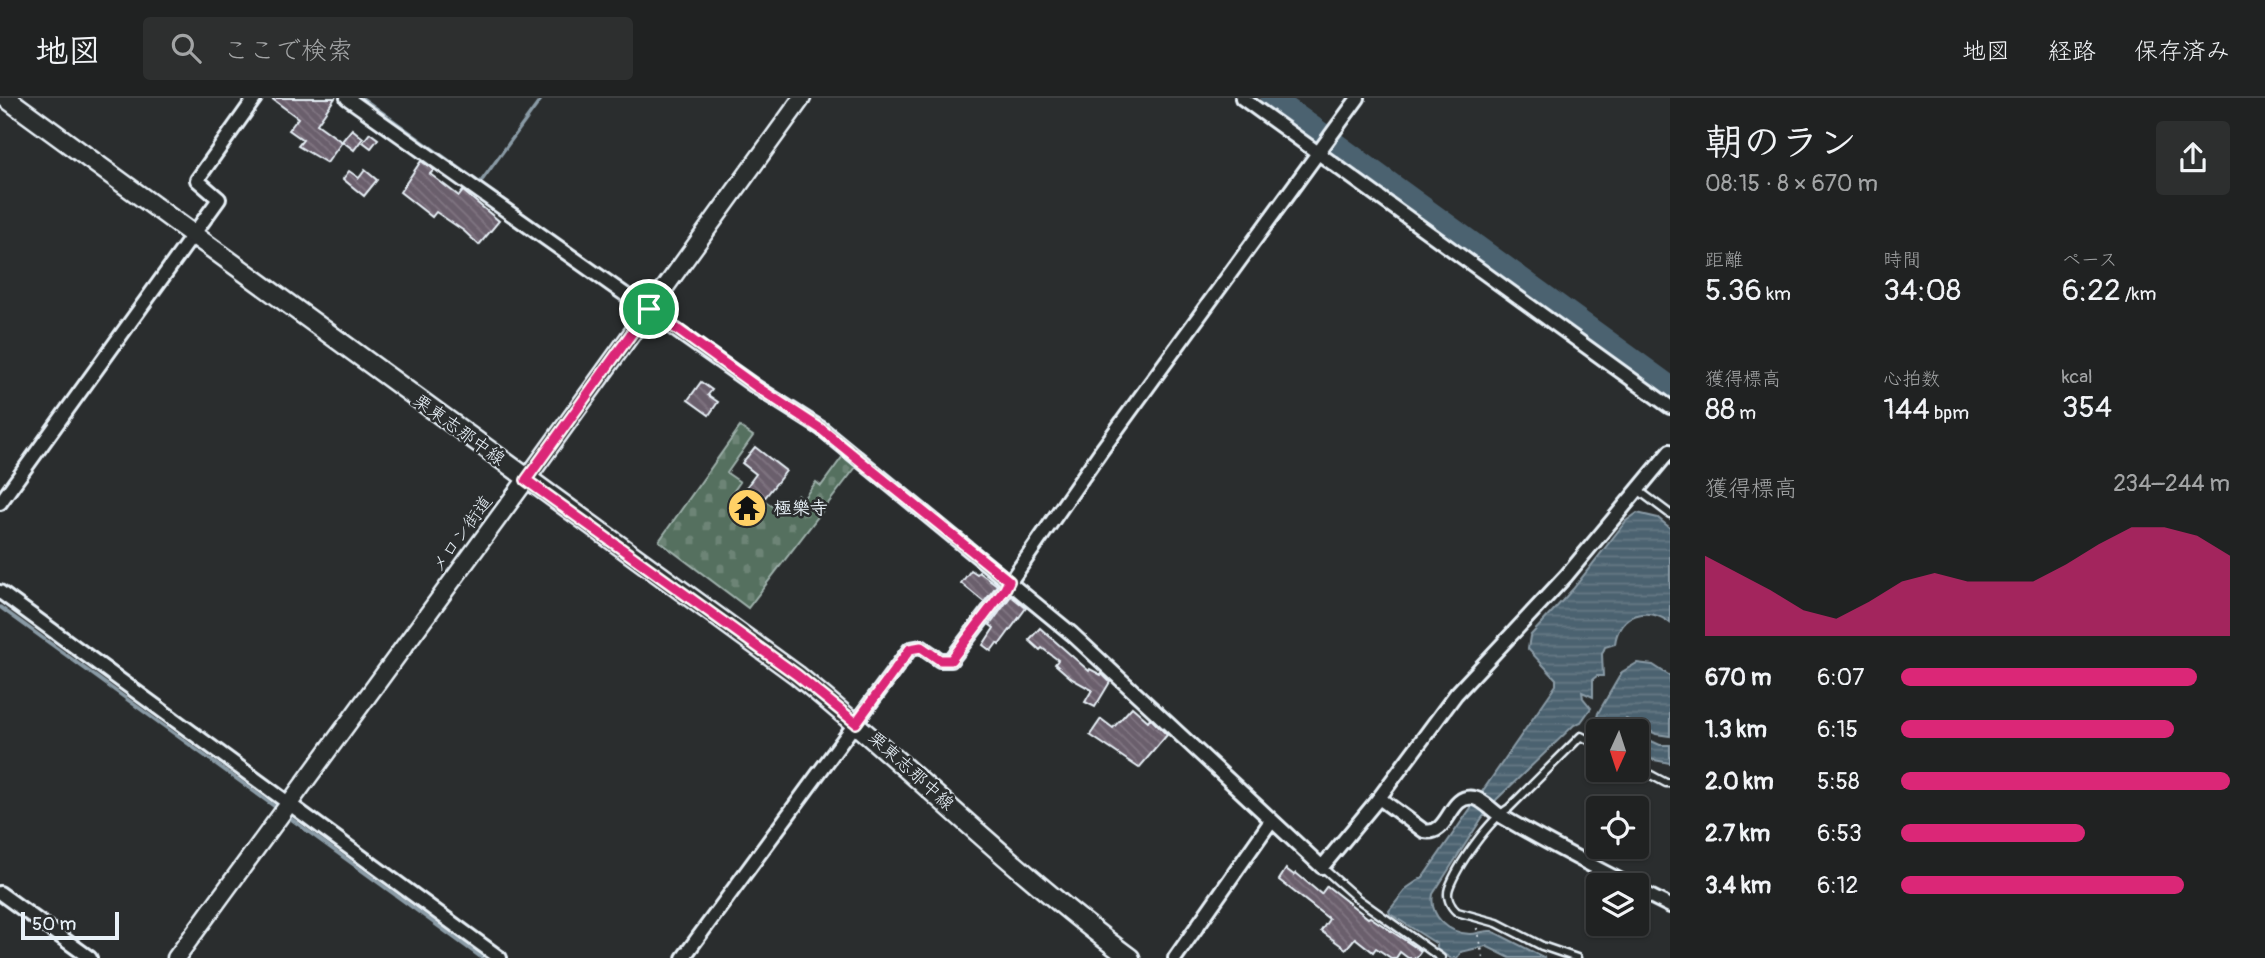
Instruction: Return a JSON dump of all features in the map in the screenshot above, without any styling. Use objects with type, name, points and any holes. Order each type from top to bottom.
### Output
[{"type":"main road","name":"栗東志那中線","points":[[6,98],[526,480],[797,675],[856,723],[1028,876],[1130,958]]},
{"type":"street","points":[[0,503],[219,199],[197,180],[255,98]]},
{"type":"street","points":[[346,98],[757,387],[821,429],[1009,581],[1132,689],[1322,867],[1379,798],[1462,687],[1566,576],[1670,451]]},
{"type":"street","name":"メロン街道","points":[[176,958],[802,98]]},
{"type":"street","points":[[1242,98],[1670,407]]},
{"type":"street","points":[[683,958],[910,649],[921,647],[940,660],[951,660],[1359,98]]},
{"type":"street","points":[[0,592],[283,810],[481,953],[500,958]]},
{"type":"street","points":[[1379,798],[1430,833],[1436,832],[1442,826],[1457,803],[1464,798],[1473,798],[1606,873]]},
{"type":"street","points":[[1175,958],[1271,821]]},
{"type":"street","points":[[0,893],[90,958]]},
{"type":"street","points":[[1649,895],[1670,906]]},
{"type":"lane","points":[[1638,490],[1670,514]]},
{"type":"lane","points":[[1577,958],[1542,946],[1497,923],[1467,917],[1452,908],[1448,889],[1463,862],[1498,814],[1508,808],[1581,736],[1586,739]]},
{"type":"lane","points":[[1649,774],[1670,783]]},
{"type":"lane","points":[[1322,867],[1358,900],[1441,958]]},
{"type":"path","points":[[1475,918],[1483,958]]},
{"type":"green space","points":[[740,427],[753,436],[727,473],[740,482],[731,495],[756,513],[765,501],[783,513],[797,495],[803,499],[816,482],[821,486],[843,456],[856,467],[748,608],[659,541]]},
{"type":"water","points":[[1637,513],[1658,518],[1670,528],[1670,623],[1653,614],[1635,615],[1628,619],[1617,634],[1615,644],[1605,647],[1602,654],[1603,676],[1593,679],[1593,697],[1582,692],[1591,708],[1581,722],[1574,725],[1497,799],[1433,894],[1437,916],[1448,927],[1470,934],[1492,931],[1545,958],[1510,958],[1486,946],[1461,952],[1457,958],[1450,958],[1437,949],[1437,944],[1389,911],[1407,888],[1423,877],[1556,685],[1556,679],[1528,649],[1530,636],[1573,589],[1626,521]]},
{"type":"water","points":[[1637,663],[1653,665],[1670,676],[1670,736],[1649,730],[1649,719],[1597,719],[1622,672]]},
{"type":"water","points":[[1649,740],[1660,745],[1670,745],[1670,763],[1649,759]]},
{"type":"building","points":[[271,98],[335,98],[317,124],[342,142],[327,163],[298,146],[303,140],[289,130],[298,118]]},
{"type":"building","points":[[352,129],[363,138],[354,150],[342,141]]},
{"type":"building","points":[[370,133],[378,139],[371,148],[363,142]]},
{"type":"building","points":[[421,161],[434,170],[430,174],[459,196],[463,191],[499,221],[479,245],[436,212],[432,217],[400,192]]},
{"type":"building","points":[[365,170],[377,180],[364,196],[343,179],[349,171],[359,178]]},
{"type":"building","points":[[701,382],[712,390],[708,395],[718,402],[709,415],[688,400]]},
{"type":"building","points":[[755,447],[786,471],[755,510],[739,497],[756,474],[742,463]]},
{"type":"building","points":[[971,570],[977,574],[979,572],[997,585],[984,602],[961,583]]},
{"type":"building","points":[[1011,596],[1026,608],[999,645],[997,643],[991,651],[983,645],[994,628],[990,625]]},
{"type":"building","points":[[1040,628],[1089,671],[1090,669],[1102,674],[1110,682],[1095,707],[1085,702],[1092,690],[1072,679],[1055,664],[1058,660],[1029,640]]},
{"type":"building","points":[[1132,707],[1148,721],[1150,718],[1167,735],[1139,768],[1090,735],[1101,719],[1113,728]]},
{"type":"building","points":[[1286,869],[1294,875],[1296,873],[1321,894],[1327,886],[1368,918],[1421,951],[1416,958],[1408,958],[1400,952],[1396,958],[1391,958],[1376,948],[1373,952],[1355,938],[1346,949],[1321,931],[1329,919],[1279,880]]},
{"type":"waterway","points":[[362,98],[480,183],[542,98]]},
{"type":"waterway","points":[[1272,98],[1670,387]]},
{"type":"waterway","points":[[0,607],[278,809]]},
{"type":"waterway","points":[[287,816],[482,958]]},
{"type":"waterway","points":[[5,904],[79,958]]},
{"type":"place","name":"極樂寺","points":[[747,508]]},
{"type":"route","points":[[649,309],[757,387],[821,429],[1009,581],[951,660],[940,660],[921,647],[910,649],[856,723],[797,675],[526,480],[649,309]]}]
